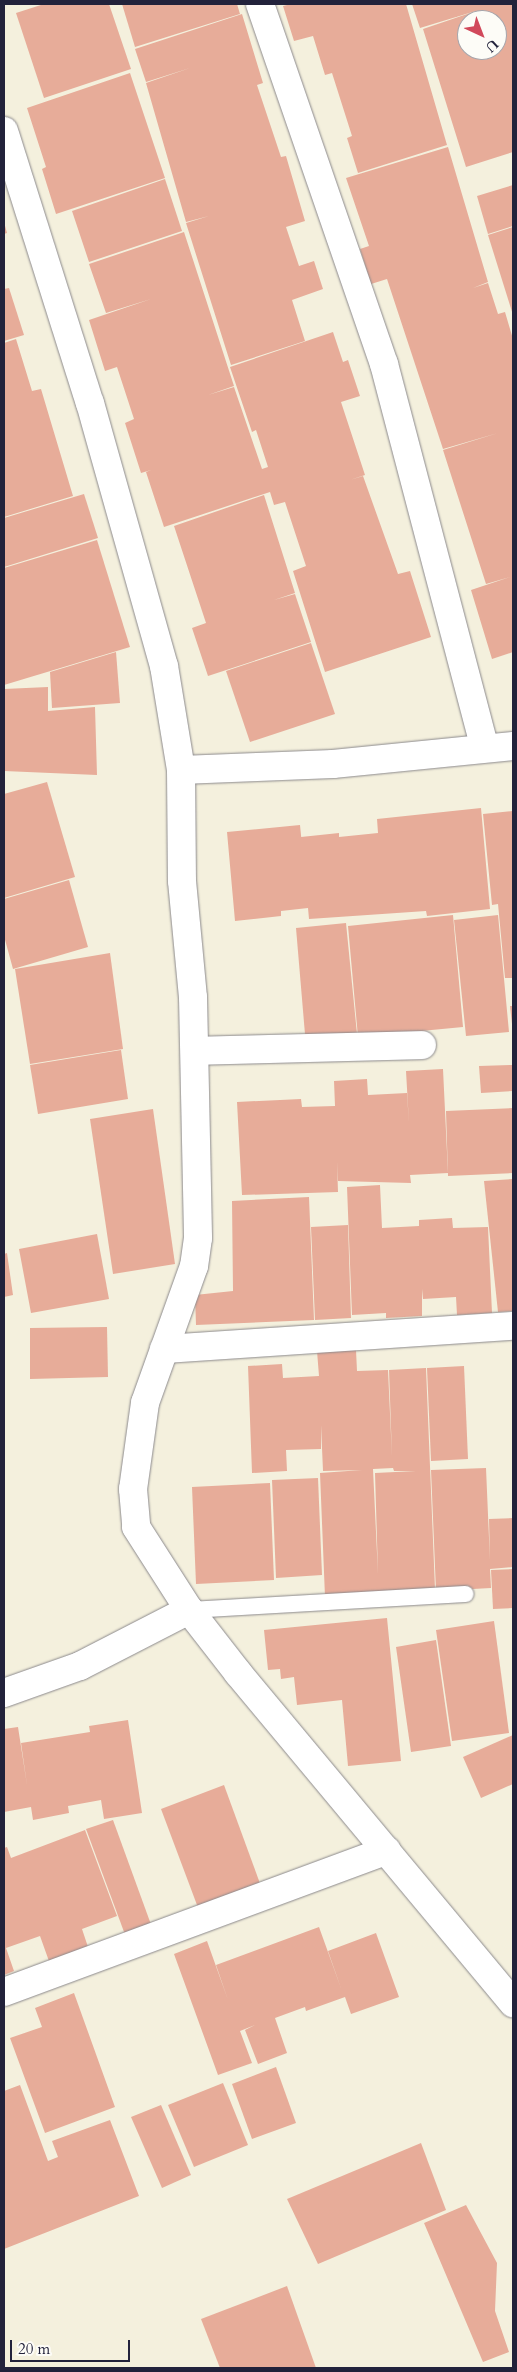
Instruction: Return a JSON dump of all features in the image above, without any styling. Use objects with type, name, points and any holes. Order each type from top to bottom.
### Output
[{"type":"street","points":[[260,4],[384,364],[485,748]]},
{"type":"street","points":[[4,131],[90,403],[162,657],[181,770],[182,881],[195,1050],[198,1238],[194,1266],[145,1403],[134,1511],[136,1527],[189,1610],[513,2003]]},
{"type":"street","points":[[181,770],[333,764],[513,746]]},
{"type":"street","points":[[195,1050],[422,1045]]},
{"type":"street","points":[[164,1349],[513,1326]]},
{"type":"street","points":[[4,1693],[80,1666],[189,1610]]},
{"type":"street","points":[[4,1992],[386,1850]]},
{"type":"lane","points":[[189,1610],[466,1594]]},
{"type":"building","points":[[44,4],[109,4],[131,69],[44,98],[16,13]]},
{"type":"building","points":[[122,4],[237,4],[240,14],[135,47]]},
{"type":"building","points":[[291,4],[406,4],[447,145],[358,173],[347,138],[352,136],[332,73],[325,75],[313,36],[294,41],[283,6]]},
{"type":"building","points":[[412,4],[513,4],[513,152],[466,167],[423,29],[457,17],[457,60],[507,60],[507,10],[457,10],[457,17],[420,28]]},
{"type":"building","points":[[242,14],[263,83],[257,85],[281,157],[286,156],[305,221],[286,227],[299,266],[314,261],[323,289],[292,300],[305,341],[231,365],[186,223],[209,216],[186,222],[146,83],[190,68],[146,82],[135,49]]},
{"type":"building","points":[[130,73],[165,178],[56,214],[42,169],[46,167],[27,108]]},
{"type":"building","points":[[448,147],[488,282],[473,288],[488,283],[498,314],[505,312],[513,339],[513,652],[492,659],[471,590],[510,577],[486,584],[443,450],[498,433],[443,449],[387,279],[371,284],[360,249],[369,246],[346,178]]},
{"type":"building","points":[[165,179],[182,231],[89,262],[72,211]]},
{"type":"building","points":[[513,185],[513,226],[488,234],[477,196]]},
{"type":"building","points":[[4,222],[7,233],[4,234]]},
{"type":"building","points":[[513,227],[513,315],[488,235]]},
{"type":"building","points":[[184,232],[234,386],[208,395],[234,387],[262,469],[268,467],[256,430],[252,432],[230,367],[333,332],[343,362],[348,360],[360,396],[341,402],[365,475],[350,480],[363,476],[398,574],[410,571],[431,637],[325,672],[293,571],[306,566],[285,502],[274,505],[270,492],[164,527],[146,472],[151,470],[141,473],[125,423],[134,419],[117,367],[105,371],[89,320],[151,299],[106,313],[89,264]]},
{"type":"building","points":[[9,288],[24,335],[4,341],[4,289]]},
{"type":"building","points":[[16,339],[32,391],[41,389],[73,496],[4,517],[4,343]]},
{"type":"building","points":[[84,494],[98,538],[4,567],[4,518]]},
{"type":"building","points":[[264,495],[295,593],[274,600],[295,594],[311,642],[208,676],[192,628],[206,623],[174,526]]},
{"type":"building","points":[[97,540],[130,647],[4,685],[4,568]]},
{"type":"building","points":[[311,643],[335,714],[250,742],[226,671]]},
{"type":"building","points":[[116,652],[120,703],[52,708],[50,672]]},
{"type":"building","points":[[48,687],[48,711],[95,707],[97,775],[4,771],[4,689]]},
{"type":"building","points":[[47,782],[75,877],[4,898],[4,794]]},
{"type":"building","points":[[481,808],[490,909],[427,916],[426,911],[309,919],[308,908],[281,911],[281,916],[235,921],[227,832],[300,825],[301,837],[339,833],[339,837],[378,833],[377,819]]},
{"type":"building","points":[[513,811],[513,978],[505,978],[498,904],[492,905],[483,814]]},
{"type":"building","points":[[69,880],[88,947],[13,969],[4,936],[4,899]]},
{"type":"building","points":[[453,915],[463,1027],[358,1037],[348,926]]},
{"type":"building","points":[[498,915],[509,1032],[466,1036],[454,920]]},
{"type":"building","points":[[346,923],[358,1044],[306,1046],[296,928]]},
{"type":"building","points":[[110,953],[123,1049],[30,1064],[15,969]]},
{"type":"building","points":[[510,1006],[513,1006],[513,1024],[512,1024]]},
{"type":"building","points":[[121,1050],[128,1099],[38,1114],[30,1065]]},
{"type":"building","points":[[512,1065],[513,1091],[481,1093],[479,1066]]},
{"type":"building","points":[[443,1069],[448,1173],[410,1175],[411,1183],[338,1181],[337,1162],[338,1192],[242,1195],[237,1102],[301,1099],[302,1107],[335,1106],[334,1081],[367,1079],[368,1095],[407,1093],[409,1124],[406,1071]]},
{"type":"building","points":[[513,1108],[513,1173],[448,1176],[446,1111]]},
{"type":"building","points":[[153,1109],[175,1264],[113,1274],[90,1119]]},
{"type":"building","points":[[513,1179],[513,1311],[498,1312],[484,1181]]},
{"type":"building","points":[[380,1185],[382,1228],[419,1226],[419,1220],[452,1218],[453,1228],[488,1227],[492,1313],[457,1315],[456,1297],[423,1299],[422,1289],[422,1316],[386,1318],[386,1313],[352,1315],[347,1187]]},
{"type":"building","points":[[309,1197],[314,1320],[196,1325],[195,1295],[233,1291],[232,1201]]},
{"type":"building","points":[[348,1225],[351,1318],[315,1320],[311,1227]]},
{"type":"building","points":[[97,1234],[109,1299],[31,1313],[19,1249]]},
{"type":"building","points":[[7,1253],[13,1295],[4,1297],[4,1254]]},
{"type":"building","points":[[107,1327],[108,1377],[30,1379],[30,1328]]},
{"type":"building","points":[[356,1350],[357,1371],[388,1370],[392,1457],[389,1370],[426,1368],[435,1589],[325,1597],[320,1473],[362,1470],[323,1471],[321,1425],[321,1449],[286,1450],[287,1471],[252,1473],[248,1366],[282,1364],[283,1378],[319,1376],[317,1351]],"holes":[[[393,1468],[394,1471],[416,1471],[375,1473],[378,1574],[373,1469]]]},
{"type":"building","points":[[464,1366],[468,1459],[431,1461],[427,1368]]},
{"type":"building","points":[[486,1468],[490,1561],[489,1519],[513,1518],[513,1567],[490,1569],[491,1588],[436,1591],[431,1470]]},
{"type":"building","points":[[318,1478],[322,1575],[276,1578],[272,1480]]},
{"type":"building","points":[[270,1483],[274,1580],[196,1584],[192,1487]]},
{"type":"building","points":[[513,1569],[513,1608],[493,1609],[491,1570]]},
{"type":"building","points":[[387,1618],[401,1761],[348,1766],[342,1700],[297,1705],[294,1677],[281,1679],[280,1669],[268,1670],[264,1630]]},
{"type":"building","points":[[494,1621],[509,1733],[452,1741],[436,1630]]},
{"type":"building","points":[[436,1640],[451,1746],[411,1752],[396,1647]]},
{"type":"building","points":[[128,1720],[142,1813],[104,1819],[101,1800],[68,1806],[69,1813],[33,1820],[31,1807],[4,1812],[4,1729],[18,1727],[27,1785],[21,1743],[90,1732],[89,1726]]},
{"type":"building","points":[[513,1735],[513,1784],[481,1798],[463,1757]]},
{"type":"building","points":[[224,1785],[262,1889],[200,1913],[161,1809]]},
{"type":"building","points":[[113,1820],[153,1930],[127,1940],[86,1829]]},
{"type":"building","points":[[85,1830],[117,1916],[82,1929],[89,1950],[50,1964],[40,1936],[6,1948],[14,1971],[4,1975],[4,1848],[7,1847],[11,1858]]},
{"type":"building","points":[[319,1927],[342,1991],[328,1951],[376,1933],[399,1997],[351,2014],[345,1997],[306,2011],[305,2007],[275,2018],[287,2053],[258,2064],[245,2030],[255,2025],[240,2031],[252,2063],[218,2075],[174,1954],[207,1941],[228,2000],[216,1965]]},
{"type":"building","points":[[74,1993],[115,2107],[45,2133],[10,2038],[42,2027],[35,2008]]},
{"type":"building","points":[[276,2067],[296,2123],[252,2139],[232,2084]]},
{"type":"building","points":[[223,2083],[248,2145],[194,2167],[168,2105]]},
{"type":"building","points":[[20,2085],[48,2161],[58,2157],[52,2141],[110,2120],[139,2196],[4,2249],[4,2091]]},
{"type":"building","points":[[161,2105],[191,2175],[162,2188],[131,2117]]},
{"type":"building","points":[[421,2143],[446,2210],[318,2264],[287,2199]]},
{"type":"building","points":[[466,2205],[497,2263],[495,2311],[509,2352],[483,2362],[424,2223]]},
{"type":"building","points":[[287,2286],[316,2368],[220,2368],[201,2319]]}]
